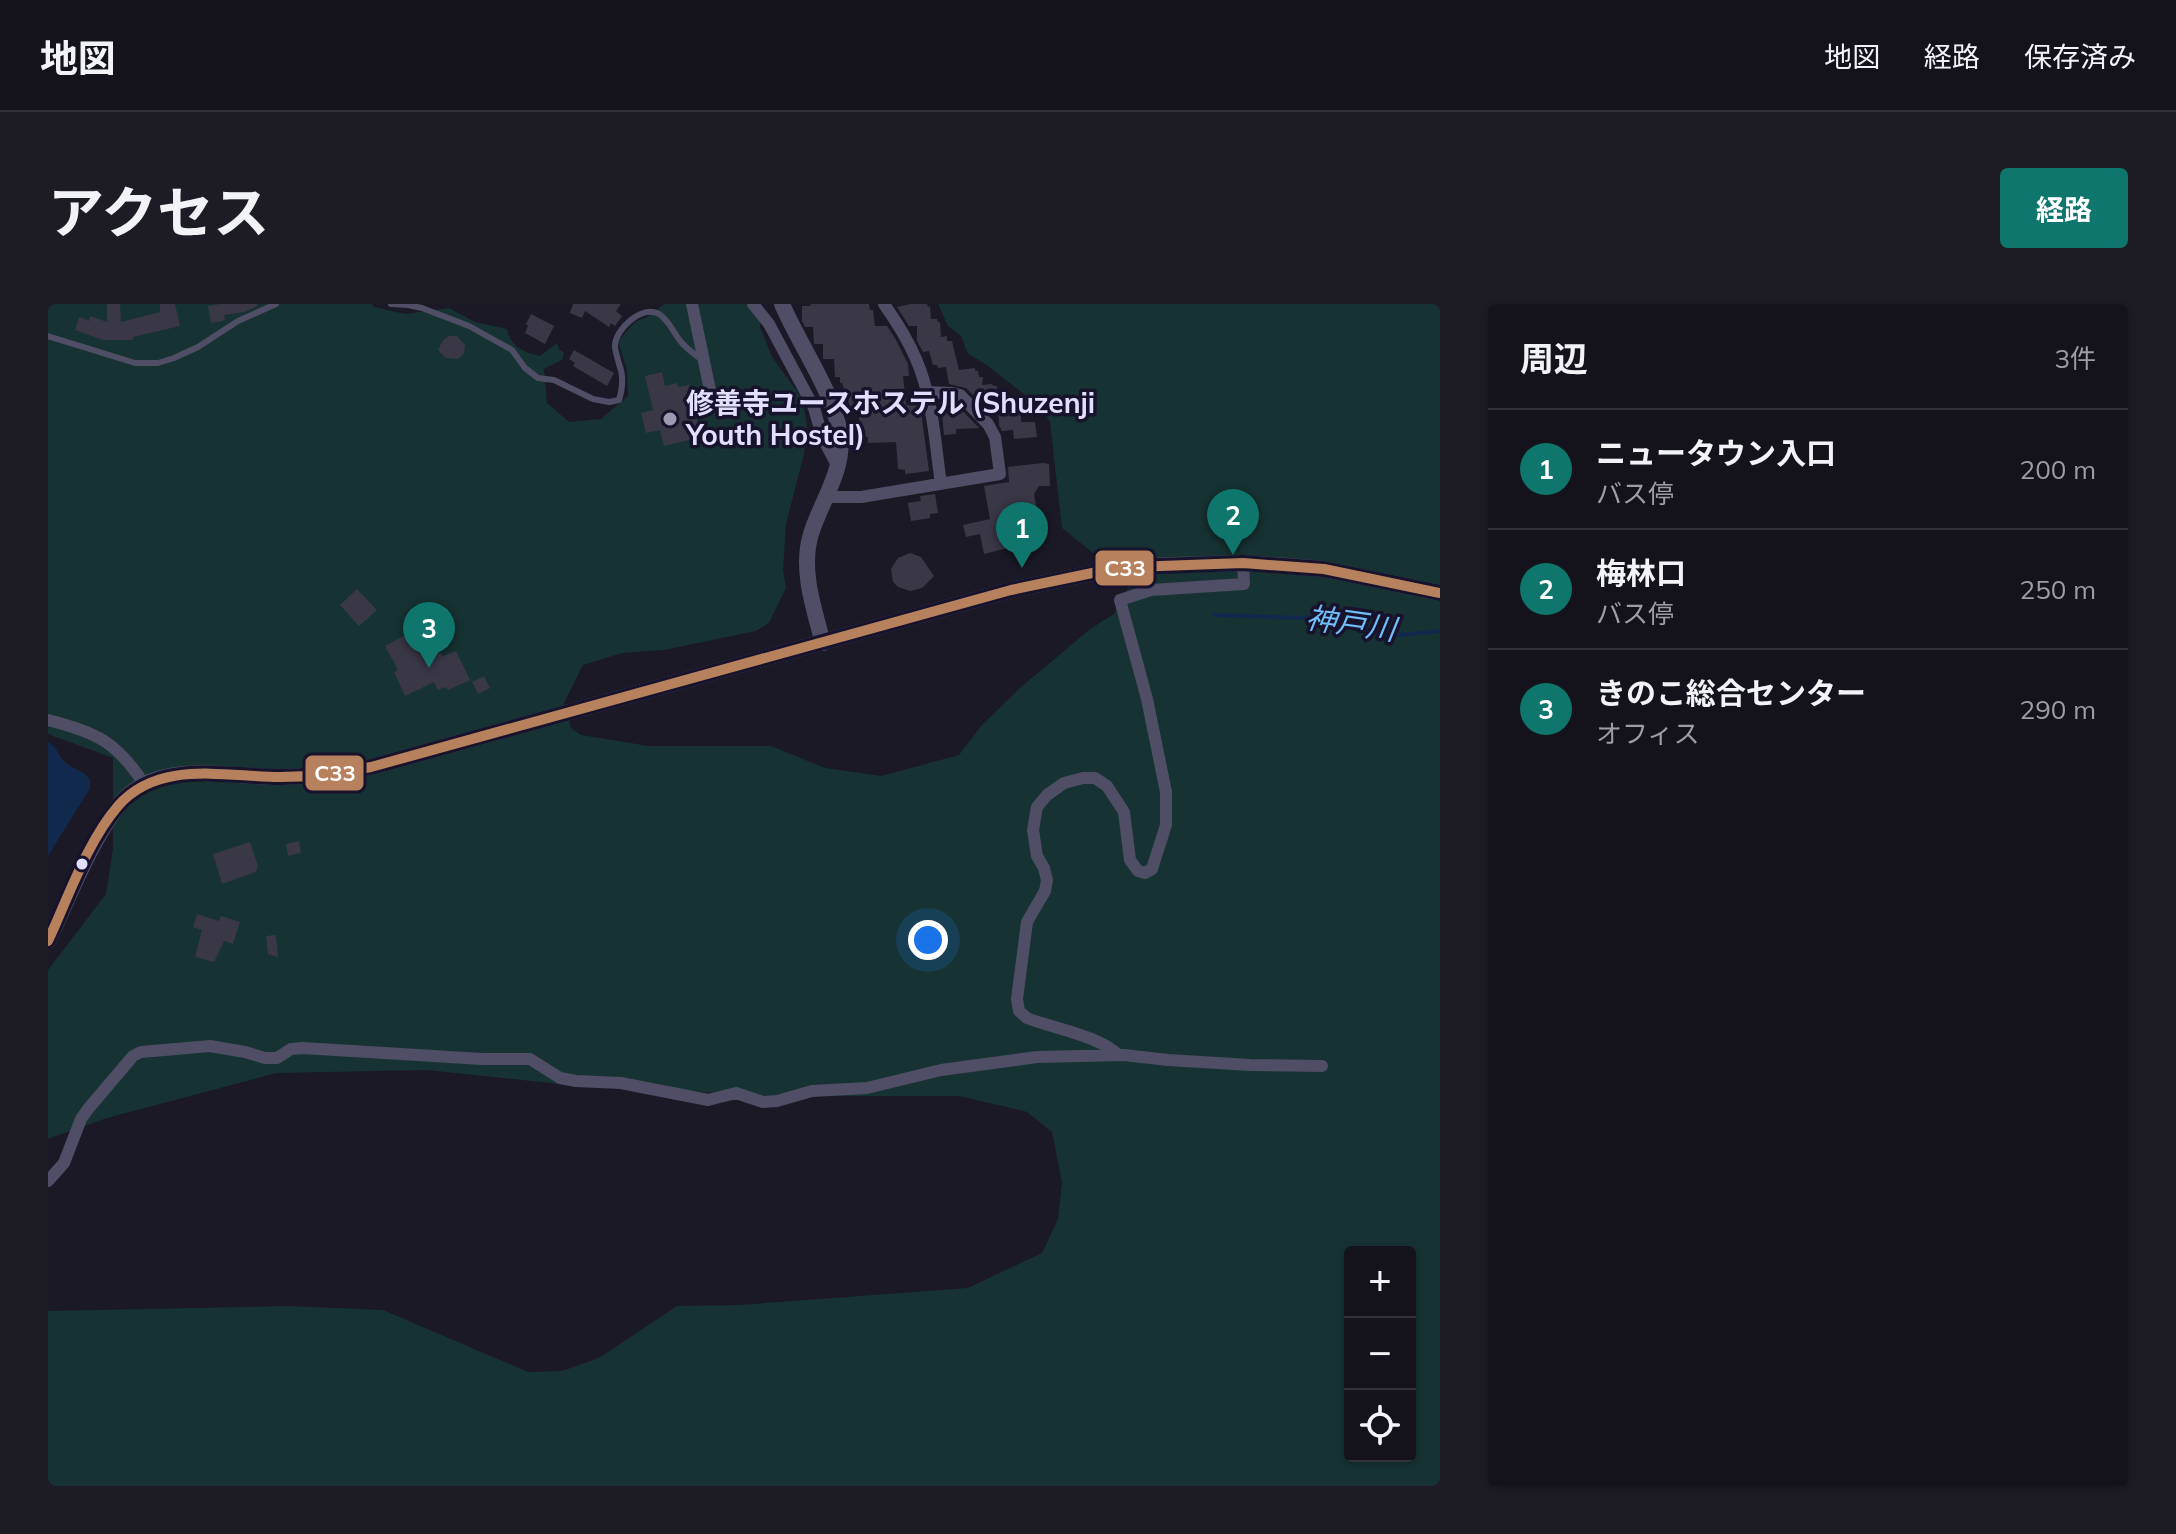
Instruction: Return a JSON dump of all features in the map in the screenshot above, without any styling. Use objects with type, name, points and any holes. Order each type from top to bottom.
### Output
[{"type":"street","points":[[692,304],[710,390]]},
{"type":"street","points":[[753,304],[769,324],[814,408],[823,439],[838,467]]},
{"type":"street","points":[[782,304],[832,404],[840,433],[838,467],[811,535],[808,553],[807,570],[813,607],[823,643]]},
{"type":"street","points":[[884,304],[916,360],[926,392],[941,484]]},
{"type":"street","points":[[826,497],[861,497],[1000,474],[992,429],[966,400],[952,393],[926,392]]},
{"type":"street","points":[[1118,1055],[1090,1039],[1027,1018],[1019,1011],[1017,999],[1024,935],[1047,880],[1037,856],[1033,830],[1037,807],[1064,783],[1095,778],[1107,786],[1124,812],[1130,860],[1138,871],[1145,873],[1152,869],[1166,825],[1166,792],[1147,699],[1120,600],[1151,590],[1244,584],[1243,563]]},
{"type":"street","points":[[48,941],[97,840],[119,804],[144,784],[163,777],[225,774],[278,777],[339,773],[371,767],[1011,590],[1133,567],[1243,563],[1324,569],[1440,593]]},
{"type":"street","points":[[48,720],[106,741],[124,756],[144,784]]},
{"type":"street","points":[[48,1181],[64,1163],[88,1109],[133,1056],[148,1050],[210,1046],[265,1058],[277,1058],[291,1049],[303,1048],[482,1059],[521,1058],[530,1059],[560,1078],[576,1081],[621,1083],[708,1100],[736,1093],[763,1102],[812,1091],[867,1088],[941,1070],[1037,1057],[1118,1055],[1250,1065],[1322,1066]]},
{"type":"lane","points":[[48,336],[135,363],[158,363],[198,347],[238,321],[276,304]]},
{"type":"lane","points":[[391,304],[408,305],[455,319],[512,350],[532,375],[554,380],[602,401],[619,400],[623,374],[615,342],[638,314],[656,312],[683,344],[703,360]]},
{"type":"green space","points":[[48,304],[372,304],[405,314],[449,308],[475,322],[507,329],[515,344],[528,353],[540,356],[557,343],[564,353],[562,360],[544,369],[547,403],[569,422],[601,419],[628,396],[627,370],[618,341],[635,322],[664,304],[759,304],[760,327],[772,357],[802,398],[807,424],[804,454],[786,524],[783,570],[786,588],[769,623],[756,631],[664,650],[622,653],[583,665],[564,703],[571,728],[581,735],[649,746],[771,746],[825,768],[881,776],[959,755],[981,726],[1020,688],[1090,629],[1114,614],[1133,579],[1131,556],[1093,553],[1062,528],[1050,422],[1040,408],[1020,391],[968,354],[961,336],[948,326],[938,304],[1440,304],[1440,1486],[48,1486],[48,1311],[289,1306],[383,1310],[528,1372],[562,1371],[599,1358],[677,1306],[740,1305],[968,1288],[1042,1253],[1058,1219],[1062,1182],[1052,1132],[1027,1112],[960,1096],[773,1096],[560,1084],[427,1070],[277,1073],[107,1118],[48,1139],[48,970],[106,894],[113,848],[113,758],[48,734]]},
{"type":"water","points":[[48,742],[66,763],[90,780],[90,788],[48,856]]},
{"type":"building","points":[[107,304],[120,304],[121,322],[160,312],[160,304],[175,304],[180,326],[133,337],[133,340],[103,340],[75,330],[79,317],[89,321],[90,316],[107,322]]},
{"type":"building","points":[[573,304],[621,304],[616,311],[622,316],[615,326],[611,323],[609,327],[585,311],[582,318],[570,313]]},
{"type":"building","points":[[869,304],[875,326],[887,326],[908,364],[909,376],[903,376],[906,405],[920,404],[929,471],[905,474],[905,470],[898,469],[896,442],[868,443],[868,437],[861,436],[858,409],[851,409],[840,377],[835,377],[834,359],[823,359],[823,344],[814,344],[813,327],[805,327],[802,321],[802,306]]},
{"type":"building","points":[[910,304],[930,306],[931,319],[940,322],[941,337],[947,336],[947,341],[952,341],[959,370],[975,368],[979,377],[983,377],[982,385],[997,386],[998,400],[980,402],[966,388],[949,384],[946,367],[933,365],[929,351],[923,352],[917,341],[917,326],[909,326],[897,307]]},
{"type":"building","points":[[208,306],[257,306],[224,315],[225,320],[211,323]]},
{"type":"building","points":[[531,314],[554,326],[545,344],[525,333]]},
{"type":"building","points":[[449,336],[457,336],[465,345],[464,353],[458,359],[446,358],[438,350]]},
{"type":"building","points":[[574,350],[614,373],[607,386],[573,366],[575,363],[569,359]]},
{"type":"building","points":[[662,372],[665,386],[677,383],[678,387],[689,385],[701,437],[664,446],[660,430],[646,433],[641,413],[653,410],[645,376]]},
{"type":"building","points":[[941,402],[955,403],[979,428],[956,429],[956,434],[944,435]]},
{"type":"building","points":[[998,402],[1021,402],[1021,422],[1035,422],[1037,437],[1014,439],[1013,430],[1002,431]]},
{"type":"building","points":[[1049,464],[1050,486],[1039,486],[1034,494],[1042,539],[984,554],[980,534],[966,537],[963,525],[990,519],[984,486],[1009,482],[1008,467]]},
{"type":"building","points":[[935,494],[938,513],[930,514],[930,518],[911,521],[908,503],[921,501],[920,496]]},
{"type":"building","points":[[910,553],[921,557],[934,576],[922,588],[910,591],[893,582],[891,569],[898,558]]},
{"type":"building","points":[[357,589],[377,610],[359,626],[340,605]]},
{"type":"building","points":[[423,620],[443,656],[456,651],[470,680],[448,690],[446,687],[438,690],[434,682],[405,696],[394,672],[398,670],[385,646],[407,634],[404,629]]},
{"type":"building","points":[[484,676],[490,688],[478,694],[472,682]]},
{"type":"building","points":[[299,841],[301,853],[288,856],[286,844]]},
{"type":"building","points":[[250,842],[258,866],[256,872],[222,884],[213,854]]},
{"type":"building","points":[[197,914],[219,921],[221,916],[240,922],[233,944],[224,941],[214,962],[195,957],[202,930],[193,927]]},
{"type":"building","points":[[276,935],[278,957],[268,954],[266,936]]},
{"type":"waterway","name":"神戸川","points":[[1214,615],[1332,616],[1375,633],[1400,635],[1440,631]]},
{"type":"transit line","name":"C33","points":[[48,941],[88,853],[107,820],[135,791],[173,776],[292,777],[371,767],[1011,590],[1097,572],[1133,567],[1243,563],[1324,569],[1440,593]]},
{"type":"place","name":"修善寺ユースホステル (Shuzenji Youth Hostel)","points":[[670,419]]},
{"type":"place","name":"梅林口","points":[[1233,555]]},
{"type":"place","name":"ニュータウン入口","points":[[1022,568]]},
{"type":"place","name":"きのこ総合センター","points":[[429,668]]}]
